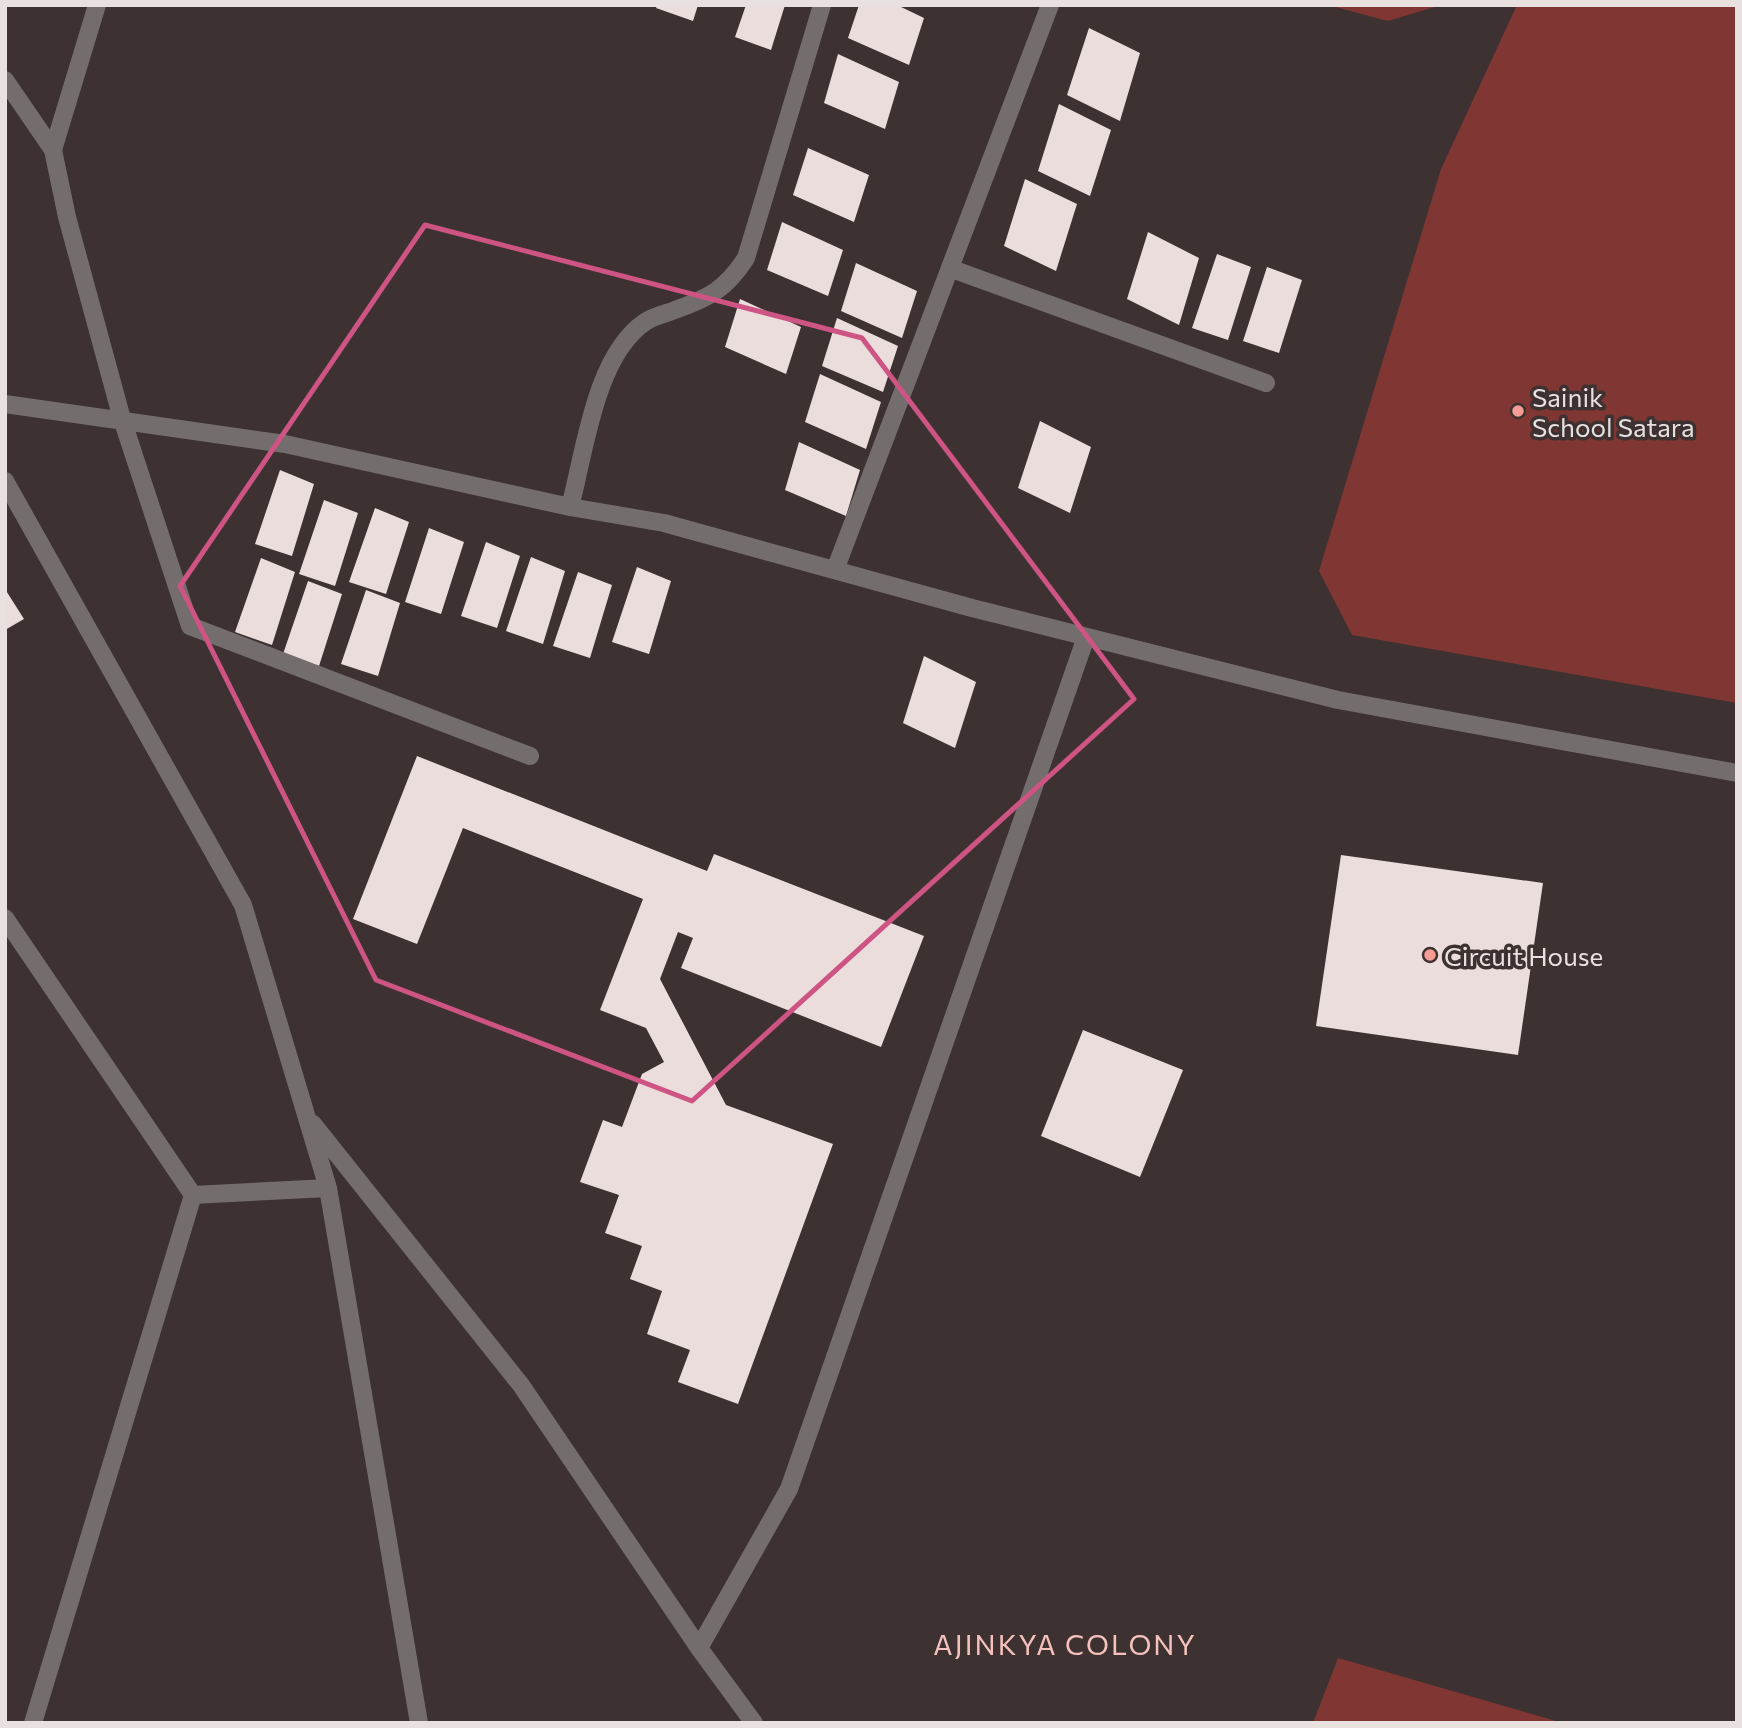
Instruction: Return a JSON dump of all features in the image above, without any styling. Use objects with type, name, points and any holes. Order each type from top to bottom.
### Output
[{"type":"street","points":[[53,150],[97,5]]},
{"type":"street","points":[[570,507],[603,382],[624,339],[647,320],[704,300],[732,280],[746,258],[822,5]]},
{"type":"street","points":[[835,570],[952,269],[1050,5]]},
{"type":"street","points":[[5,80],[53,150],[67,217],[122,419],[190,626],[530,757]]},
{"type":"street","points":[[952,269],[1266,383]]},
{"type":"street","points":[[5,404],[285,444],[570,507],[664,523],[1086,637],[1338,700],[1737,773]]},
{"type":"street","points":[[5,481],[243,905],[328,1188],[419,1723]]},
{"type":"street","points":[[699,1648],[789,1489],[1086,637]]},
{"type":"street","points":[[5,918],[193,1195]]},
{"type":"street","points":[[306,1116],[521,1385],[699,1648],[754,1723]]},
{"type":"street","points":[[193,1195],[328,1188]]},
{"type":"street","points":[[33,1723],[193,1195]]},
{"type":"highlighted area","points":[[425,225],[862,338],[1134,699],[692,1101],[376,980],[180,586]]},
{"type":"shaded area","points":[[1328,5],[1441,5],[1388,21]]},
{"type":"shaded area","name":"Sainik School Satara","points":[[1517,5],[1737,5],[1737,703],[1352,635],[1319,571],[1441,169]]},
{"type":"shaded area","points":[[1338,1658],[1563,1723],[1313,1723]]},
{"type":"building","points":[[657,5],[698,5],[693,21],[656,8]]},
{"type":"building","points":[[746,5],[785,5],[771,50],[735,37]]},
{"type":"building","points":[[859,5],[897,5],[924,18],[909,65],[848,38]]},
{"type":"building","points":[[1089,28],[1140,53],[1120,121],[1067,95]]},
{"type":"building","points":[[838,54],[899,82],[885,129],[824,103]]},
{"type":"building","points":[[1059,104],[1111,130],[1090,196],[1038,171]]},
{"type":"building","points":[[808,148],[869,175],[854,222],[793,195]]},
{"type":"building","points":[[1025,179],[1077,204],[1056,271],[1004,246]]},
{"type":"building","points":[[782,222],[843,250],[828,296],[767,270]]},
{"type":"building","points":[[1148,232],[1199,258],[1179,325],[1127,299]]},
{"type":"building","points":[[1217,254],[1251,267],[1228,340],[1192,328]]},
{"type":"building","points":[[856,263],[917,291],[902,338],[841,311]]},
{"type":"building","points":[[1267,267],[1302,280],[1279,353],[1243,341]]},
{"type":"building","points":[[740,299],[801,327],[786,374],[725,347]]},
{"type":"building","points":[[837,318],[898,346],[883,392],[822,366]]},
{"type":"building","points":[[820,374],[881,402],[866,449],[805,422]]},
{"type":"building","points":[[1040,421],[1091,447],[1070,513],[1018,488]]},
{"type":"building","points":[[799,442],[860,470],[846,516],[785,490]]},
{"type":"building","points":[[280,470],[314,484],[292,556],[255,544]]},
{"type":"building","points":[[324,500],[358,513],[335,586],[299,574]]},
{"type":"building","points":[[375,508],[409,522],[386,594],[349,582]]},
{"type":"building","points":[[429,528],[464,542],[441,614],[405,602]]},
{"type":"building","points":[[486,542],[520,556],[497,628],[461,616]]},
{"type":"building","points":[[531,557],[565,571],[543,644],[506,631]]},
{"type":"building","points":[[261,558],[295,572],[272,645],[235,632]]},
{"type":"building","points":[[637,567],[671,581],[649,654],[612,642]]},
{"type":"building","points":[[578,572],[612,585],[590,658],[553,646]]},
{"type":"building","points":[[308,581],[342,594],[319,666],[283,654]]},
{"type":"building","points":[[5,589],[24,619],[5,630]]},
{"type":"building","points":[[366,590],[400,603],[378,676],[341,664]]},
{"type":"building","points":[[924,656],[976,682],[955,748],[903,723]]},
{"type":"building","points":[[417,756],[707,871],[714,854],[924,936],[881,1047],[681,968],[693,938],[678,932],[660,979],[726,1105],[833,1144],[738,1404],[678,1382],[690,1350],[647,1334],[662,1291],[630,1279],[642,1246],[605,1233],[619,1195],[580,1182],[603,1120],[622,1127],[642,1074],[664,1062],[646,1028],[600,1010],[643,899],[463,828],[417,944],[353,919]]},
{"type":"building","name":"Circuit House","points":[[1341,855],[1543,883],[1518,1055],[1316,1026]]},
{"type":"building","points":[[1083,1030],[1183,1070],[1140,1177],[1041,1136]]},
{"type":"place","name":"Sainik School Satara","points":[[1518,411]]},
{"type":"place","name":"Circuit House","points":[[1430,955]]},
{"type":"district","name":"AJINKYA COLONY","points":[[1065,1644]]}]
